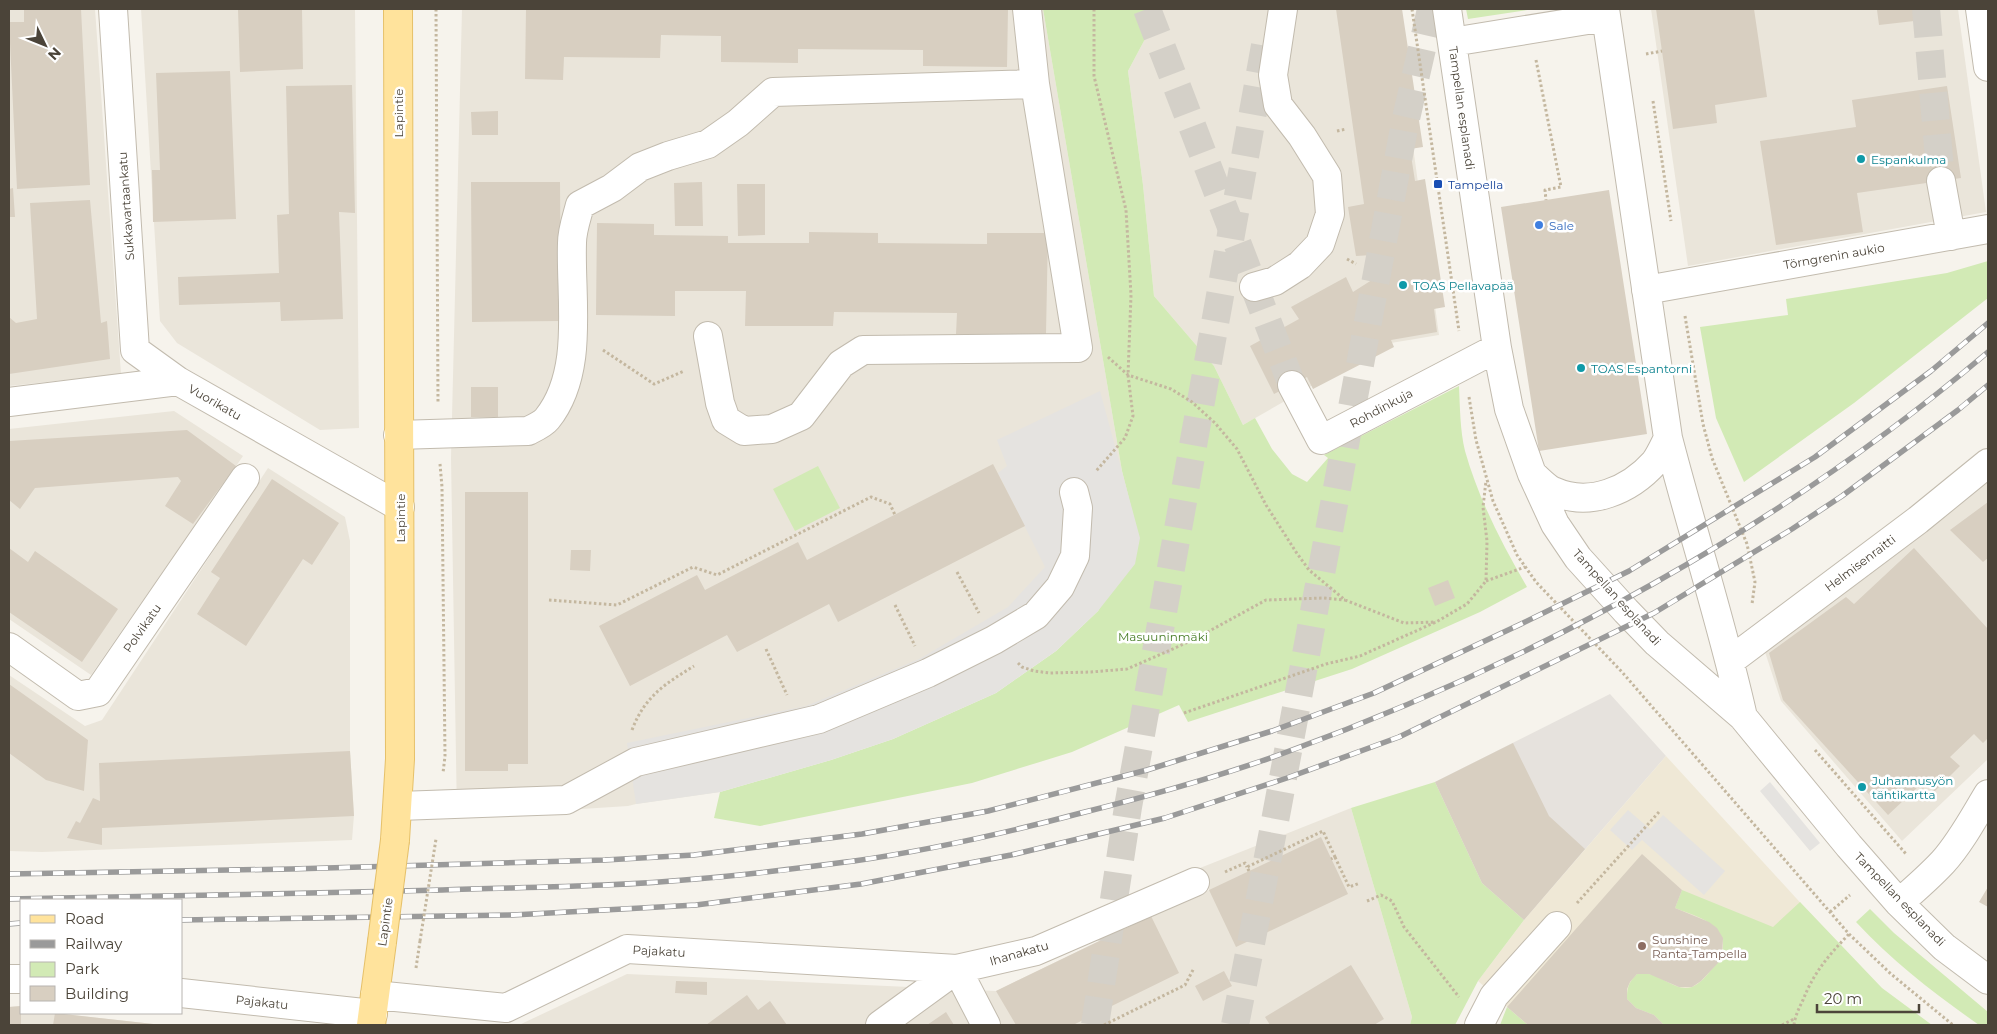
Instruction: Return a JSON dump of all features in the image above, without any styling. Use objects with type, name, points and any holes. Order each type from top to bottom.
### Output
[{"type":"main road","name":"Lapintie","points":[[373,1011],[399,806],[398,9]]},
{"type":"street","name":"Sukkavartaankatu","points":[[113,9],[135,350],[178,381]]},
{"type":"street","points":[[708,336],[720,403],[726,420],[744,431],[772,429],[800,416],[842,364],[864,350],[1078,348],[1035,84],[1027,9]]},
{"type":"street","points":[[1254,287],[1275,281],[1300,265],[1320,244],[1330,214],[1327,176],[1302,136],[1278,105],[1273,75],[1282,9]]},
{"type":"street","name":"Tampellan esplanadi","points":[[1447,9],[1498,348],[1509,409],[1532,474],[1555,524],[1578,558],[1657,643],[1743,718],[1900,903],[1944,946],[1988,980]]},
{"type":"street","points":[[1980,9],[1988,65]]},
{"type":"street","points":[[1452,42],[1530,29],[1605,13]]},
{"type":"street","name":"Tampellan esplanadi","points":[[1605,13],[1668,438],[1730,661],[1743,718]]},
{"type":"street","points":[[398,434],[528,431],[546,420],[561,396],[571,360],[573,330],[571,288],[572,240],[580,205],[612,188],[640,167],[708,144],[738,123],[773,92],[1035,84]]},
{"type":"street","points":[[1941,181],[1951,236]]},
{"type":"street","name":"Törngrenin aukio","points":[[1646,290],[1988,229]]},
{"type":"street","name":"Rohdinkuja","points":[[1292,385],[1321,440],[1498,348]]},
{"type":"street","name":"Vuorikatu","points":[[9,402],[178,381],[400,508]]},
{"type":"street","points":[[1532,474],[1551,491],[1569,497],[1590,498],[1615,492],[1638,478],[1656,460],[1668,438]]},
{"type":"street","name":"Helmisenraitti","points":[[1730,661],[1918,520],[1988,463]]},
{"type":"street","name":"Polvikatu","points":[[9,647],[78,696],[98,692],[245,478]]},
{"type":"street","points":[[399,806],[566,800],[636,762],[819,719],[928,673],[994,640],[1036,615],[1060,587],[1075,556],[1078,508],[1074,492]]},
{"type":"street","points":[[1900,903],[1944,861],[1988,794]]},
{"type":"street","name":"Ihanakatu","points":[[880,1025],[957,970],[1036,950],[1195,882]]},
{"type":"street","points":[[1479,1024],[1494,996],[1557,926]]},
{"type":"street","name":"Pajakatu","points":[[182,993],[373,1011],[506,1008],[627,949],[957,970]]},
{"type":"street","points":[[957,970],[986,1025]]},
{"type":"path","points":[[1094,9],[1094,76],[1126,210],[1131,295],[1128,375],[1133,416],[1125,438],[1116,449]]},
{"type":"path","points":[[1412,9],[1464,365]]},
{"type":"path","points":[[1530,29],[1561,187],[1545,190],[1546,200]]},
{"type":"path","points":[[1646,54],[1662,51]]},
{"type":"path","points":[[600,348],[654,384],[689,369]]},
{"type":"path","points":[[1128,375],[1171,389],[1192,402],[1216,423],[1237,449],[1266,505],[1309,570],[1346,600]]},
{"type":"path","points":[[1486,581],[1487,541],[1483,507],[1487,479]]},
{"type":"path","points":[[549,600],[617,605],[693,567],[717,575],[871,497],[890,504],[895,515]]},
{"type":"path","points":[[1184,713],[1326,664],[1360,656],[1436,622],[1467,604],[1486,581],[1525,567]]},
{"type":"path","points":[[957,572],[994,640],[1022,667],[1034,671],[1091,672],[1127,669],[1193,640],[1266,600],[1324,598],[1346,600],[1404,623],[1436,622]]},
{"type":"path","points":[[895,605],[928,673]]},
{"type":"path","points":[[766,649],[800,723]]},
{"type":"path","points":[[636,762],[632,729],[642,708],[661,687],[694,666]]},
{"type":"path","points":[[1578,903],[1659,812]]},
{"type":"path","points":[[1247,867],[1323,831],[1333,858],[1349,887],[1360,883]]},
{"type":"path","points":[[420,941],[436,839]]},
{"type":"path","points":[[1777,851],[1849,934],[1891,974],[1953,1025]]},
{"type":"path","points":[[1224,873],[1245,863],[1249,871]]},
{"type":"path","points":[[1367,901],[1381,895],[1392,901],[1404,927],[1479,1024]]},
{"type":"path","points":[[1794,1025],[1795,1018],[1810,982],[1822,964],[1849,934]]},
{"type":"path","points":[[1104,1025],[1185,985],[1194,968]]},
{"type":"path","points":[[1782,1025],[1795,1018]]},
{"type":"shaded area","points":[[9,9],[95,9],[121,374],[9,386]]},
{"type":"shaded area","points":[[141,9],[355,9],[359,428],[320,430],[177,343],[160,321]]},
{"type":"shaded area","points":[[462,9],[1043,9],[1122,471],[1140,538],[720,792],[628,806],[457,817],[451,458]]},
{"type":"shaded area","points":[[1161,9],[1394,9],[1439,335],[1385,344],[1243,425],[1214,366],[1154,296],[1143,185],[1128,71]]},
{"type":"shaded area","points":[[1651,9],[1958,9],[1986,212],[1688,266]]},
{"type":"shaded area","points":[[1100,391],[1140,538],[1135,564],[1098,611],[1056,651],[996,693],[893,739],[831,760],[720,792],[636,804],[627,743],[806,706],[919,659],[1008,607],[1045,567],[998,473],[1007,466],[997,440]]},
{"type":"shaded area","points":[[174,411],[243,456],[91,675],[9,619],[9,429]]},
{"type":"shaded area","points":[[268,468],[345,517],[350,541],[350,751],[354,815],[352,840],[42,852],[9,851],[9,675],[85,726],[102,720]]},
{"type":"shaded area","points":[[1988,473],[1988,759],[1902,841],[1781,701],[1765,652],[1797,623]]},
{"type":"shaded area","points":[[1610,694],[1666,756],[1524,920],[1482,883],[1435,782]]},
{"type":"shaded area","points":[[1666,756],[1828,933],[1746,1025],[1528,1025],[1478,981],[1524,920]]},
{"type":"shaded area","points":[[1770,782],[1820,843],[1810,851],[1760,791]]},
{"type":"shaded area","points":[[1351,808],[1412,1017],[1410,1025],[519,1025],[627,974],[996,991],[1209,890],[1200,868]]},
{"type":"shaded area","points":[[1628,810],[1650,829],[1663,815],[1725,871],[1704,895],[1642,840],[1632,850],[1610,830]]},
{"type":"shaded area","points":[[20,1006],[20,1014],[62,1014],[163,1025],[9,1025],[9,1007]]},
{"type":"green space","name":"Masuuninmäki","points":[[1043,9],[1161,9],[1128,71],[1143,185],[1154,296],[1214,366],[1243,425],[1255,418],[1272,449],[1292,474],[1307,482],[1328,458],[1324,455],[1459,386],[1462,435],[1465,451],[1477,487],[1492,521],[1527,587],[1480,612],[1352,669],[1188,722],[1179,705],[1072,752],[972,783],[760,826],[714,818],[720,792],[831,760],[893,739],[996,693],[1056,651],[1098,611],[1139,538],[1122,471]]},
{"type":"green space","points":[[1466,9],[1534,9],[1468,19]]},
{"type":"green space","points":[[1988,261],[1988,298],[1854,403],[1744,482],[1716,418],[1700,327],[1788,315],[1786,299],[1947,273]]},
{"type":"green space","points":[[818,466],[840,508],[795,531],[773,489]]},
{"type":"green space","points":[[1435,782],[1482,883],[1524,920],[1478,981],[1455,1025],[1410,1025],[1412,1017],[1351,808]]},
{"type":"green space","points":[[1682,890],[1773,927],[1800,902],[1882,988],[1932,1025],[1664,1025],[1654,1015],[1636,1008],[1627,999],[1628,988],[1632,980],[1637,974],[1648,974],[1654,975],[1675,986],[1686,988],[1695,986],[1701,982],[1714,966],[1720,958],[1723,949],[1722,937],[1718,930],[1705,920],[1675,908]]},
{"type":"green space","points":[[1870,909],[1894,933],[1988,1012],[1988,1025],[1979,1025],[1946,1001],[1915,977],[1870,937],[1856,922]]},
{"type":"green space","points":[[1507,1007],[1528,1025],[1500,1025]]},
{"type":"building","points":[[24,9],[81,9],[90,185],[17,189],[9,22],[24,22]]},
{"type":"building","points":[[238,9],[302,9],[303,69],[240,72]]},
{"type":"building","points":[[526,9],[1008,9],[1007,67],[923,66],[923,50],[798,49],[798,63],[721,62],[721,36],[661,35],[660,58],[564,57],[563,80],[525,79]]},
{"type":"building","name":"TOAS Pellavapää","points":[[1336,9],[1402,9],[1423,147],[1410,149],[1415,181],[1425,179],[1445,307],[1434,309],[1437,332],[1391,340],[1394,347],[1313,389],[1307,377],[1274,394],[1250,346],[1299,319],[1291,307],[1346,277],[1353,292],[1375,278],[1372,255],[1356,256],[1348,207],[1364,204]]},
{"type":"building","points":[[1656,9],[1754,9],[1767,97],[1715,105],[1717,123],[1673,129]]},
{"type":"building","points":[[1921,9],[1923,20],[1879,25],[1877,10]]},
{"type":"building","points":[[230,71],[236,219],[153,222],[152,170],[160,170],[156,73]]},
{"type":"building","points":[[352,85],[355,213],[339,212],[343,319],[281,321],[280,302],[179,305],[178,277],[279,273],[277,215],[289,214],[286,86]]},
{"type":"building","name":"Espankulma","points":[[1947,86],[1961,178],[1857,193],[1863,232],[1776,245],[1760,141],[1856,127],[1852,100]]},
{"type":"building","points":[[498,111],[498,135],[472,135],[471,112]]},
{"type":"building","points":[[471,182],[560,182],[561,321],[472,322]]},
{"type":"building","points":[[702,182],[703,226],[675,226],[674,183]]},
{"type":"building","points":[[737,184],[765,184],[765,235],[738,236]]},
{"type":"building","points":[[13,188],[15,217],[9,217],[9,189]]},
{"type":"building","name":"TOAS Espantorni","points":[[1609,190],[1647,434],[1539,451],[1501,207]]},
{"type":"building","points":[[90,200],[101,323],[107,321],[110,359],[9,374],[9,317],[16,323],[37,319],[30,203]]},
{"type":"building","points":[[597,223],[654,224],[654,235],[728,236],[728,243],[809,243],[809,232],[878,233],[878,243],[987,244],[987,233],[1048,233],[1046,334],[956,334],[957,313],[834,312],[833,326],[745,326],[746,291],[675,291],[675,316],[596,315]]},
{"type":"building","points":[[471,387],[498,387],[498,417],[471,417]]},
{"type":"building","points":[[187,430],[236,466],[193,524],[165,506],[181,481],[178,477],[35,488],[20,509],[9,500],[9,441]]},
{"type":"building","points":[[993,464],[1025,526],[838,622],[829,604],[737,652],[727,635],[630,686],[599,626],[697,575],[705,590],[798,542],[807,560]]},
{"type":"building","points":[[272,479],[339,523],[312,565],[303,559],[246,646],[197,614],[220,578],[211,572]]},
{"type":"building","points":[[465,492],[528,492],[528,764],[508,764],[508,771],[465,771]]},
{"type":"building","points":[[1988,502],[1988,558],[1983,562],[1950,530]]},
{"type":"building","points":[[9,548],[28,562],[35,551],[118,609],[82,662],[9,612]]},
{"type":"building","points":[[1914,548],[1988,629],[1988,738],[1983,743],[1974,734],[1950,757],[1960,766],[1934,792],[1927,785],[1923,789],[1919,786],[1888,815],[1783,700],[1769,653],[1846,597],[1854,604]]},
{"type":"building","points":[[571,550],[591,550],[590,571],[570,570]]},
{"type":"building","points":[[1448,580],[1455,598],[1435,606],[1428,588]]},
{"type":"building","points":[[9,684],[88,740],[84,791],[46,780],[9,753]]},
{"type":"building","points":[[1513,743],[1549,816],[1585,849],[1524,920],[1482,883],[1435,782]]},
{"type":"building","points":[[350,751],[354,816],[102,828],[102,845],[67,838],[76,821],[80,823],[93,798],[100,801],[99,763]]},
{"type":"building","points":[[1321,837],[1348,894],[1236,947],[1209,890]]},
{"type":"building","name":"Sunshine Ranta-Tampella","points":[[1642,854],[1682,890],[1675,908],[1709,922],[1717,928],[1723,938],[1722,953],[1718,963],[1701,981],[1692,987],[1679,987],[1649,974],[1637,974],[1630,982],[1627,989],[1627,999],[1636,1008],[1654,1015],[1664,1025],[1528,1025],[1507,1007]]},
{"type":"building","points":[[1988,887],[1988,907],[1979,902]]},
{"type":"building","points":[[1151,916],[1179,973],[1073,1025],[1016,1025],[996,991]]},
{"type":"building","points":[[1351,965],[1384,1019],[1374,1025],[1270,1025],[1265,1017]]},
{"type":"building","points":[[1224,971],[1232,986],[1203,1001],[1195,986]]},
{"type":"building","points":[[676,981],[707,982],[707,995],[675,993]]},
{"type":"building","points":[[747,995],[758,1010],[770,1001],[787,1025],[706,1025]]},
{"type":"building","points":[[20,1006],[21,1025],[9,1025],[9,1007]]},
{"type":"building","points":[[946,1012],[954,1025],[927,1025]]},
{"type":"building","points":[[55,1014],[153,1024],[153,1025],[53,1025]]},
{"type":"tunnel","points":[[1147,9],[1292,385]]},
{"type":"tunnel","points":[[1235,1025],[1275,821],[1405,123],[1431,9]]},
{"type":"tunnel","points":[[1926,9],[1941,181]]},
{"type":"tunnel","points":[[1095,1025],[1128,807],[1266,40]]},
{"type":"railway","points":[[9,874],[291,869],[605,860],[694,855],[862,834],[988,811],[1147,770],[1272,731],[1374,693],[1629,571],[1815,457],[1931,371],[1988,323]]},
{"type":"railway","points":[[9,899],[334,893],[664,882],[775,871],[883,857],[1025,827],[1158,793],[1259,762],[1379,716],[1472,676],[1564,631],[1654,583],[1742,531],[1827,475],[1909,416],[1988,352]]},
{"type":"railway","points":[[182,920],[513,915],[696,905],[861,884],[1011,855],[1165,818],[1287,778],[1399,737],[1654,613],[1792,529],[1842,496],[1958,410],[1988,385]]},
{"type":"railway","points":[[9,924],[20,923]]},
{"type":"place","name":"Espankulma","points":[[1861,159]]},
{"type":"place","name":"Tampella","points":[[1438,184]]},
{"type":"place","name":"Sale","points":[[1539,225]]},
{"type":"place","name":"TOAS Pellavapää","points":[[1403,285]]},
{"type":"place","name":"TOAS Espantorni","points":[[1581,368]]},
{"type":"place","name":"Juhannusyön tähtikartta","points":[[1862,787]]},
{"type":"place","name":"Sunshine Ranta-Tampella","points":[[1642,946]]}]
